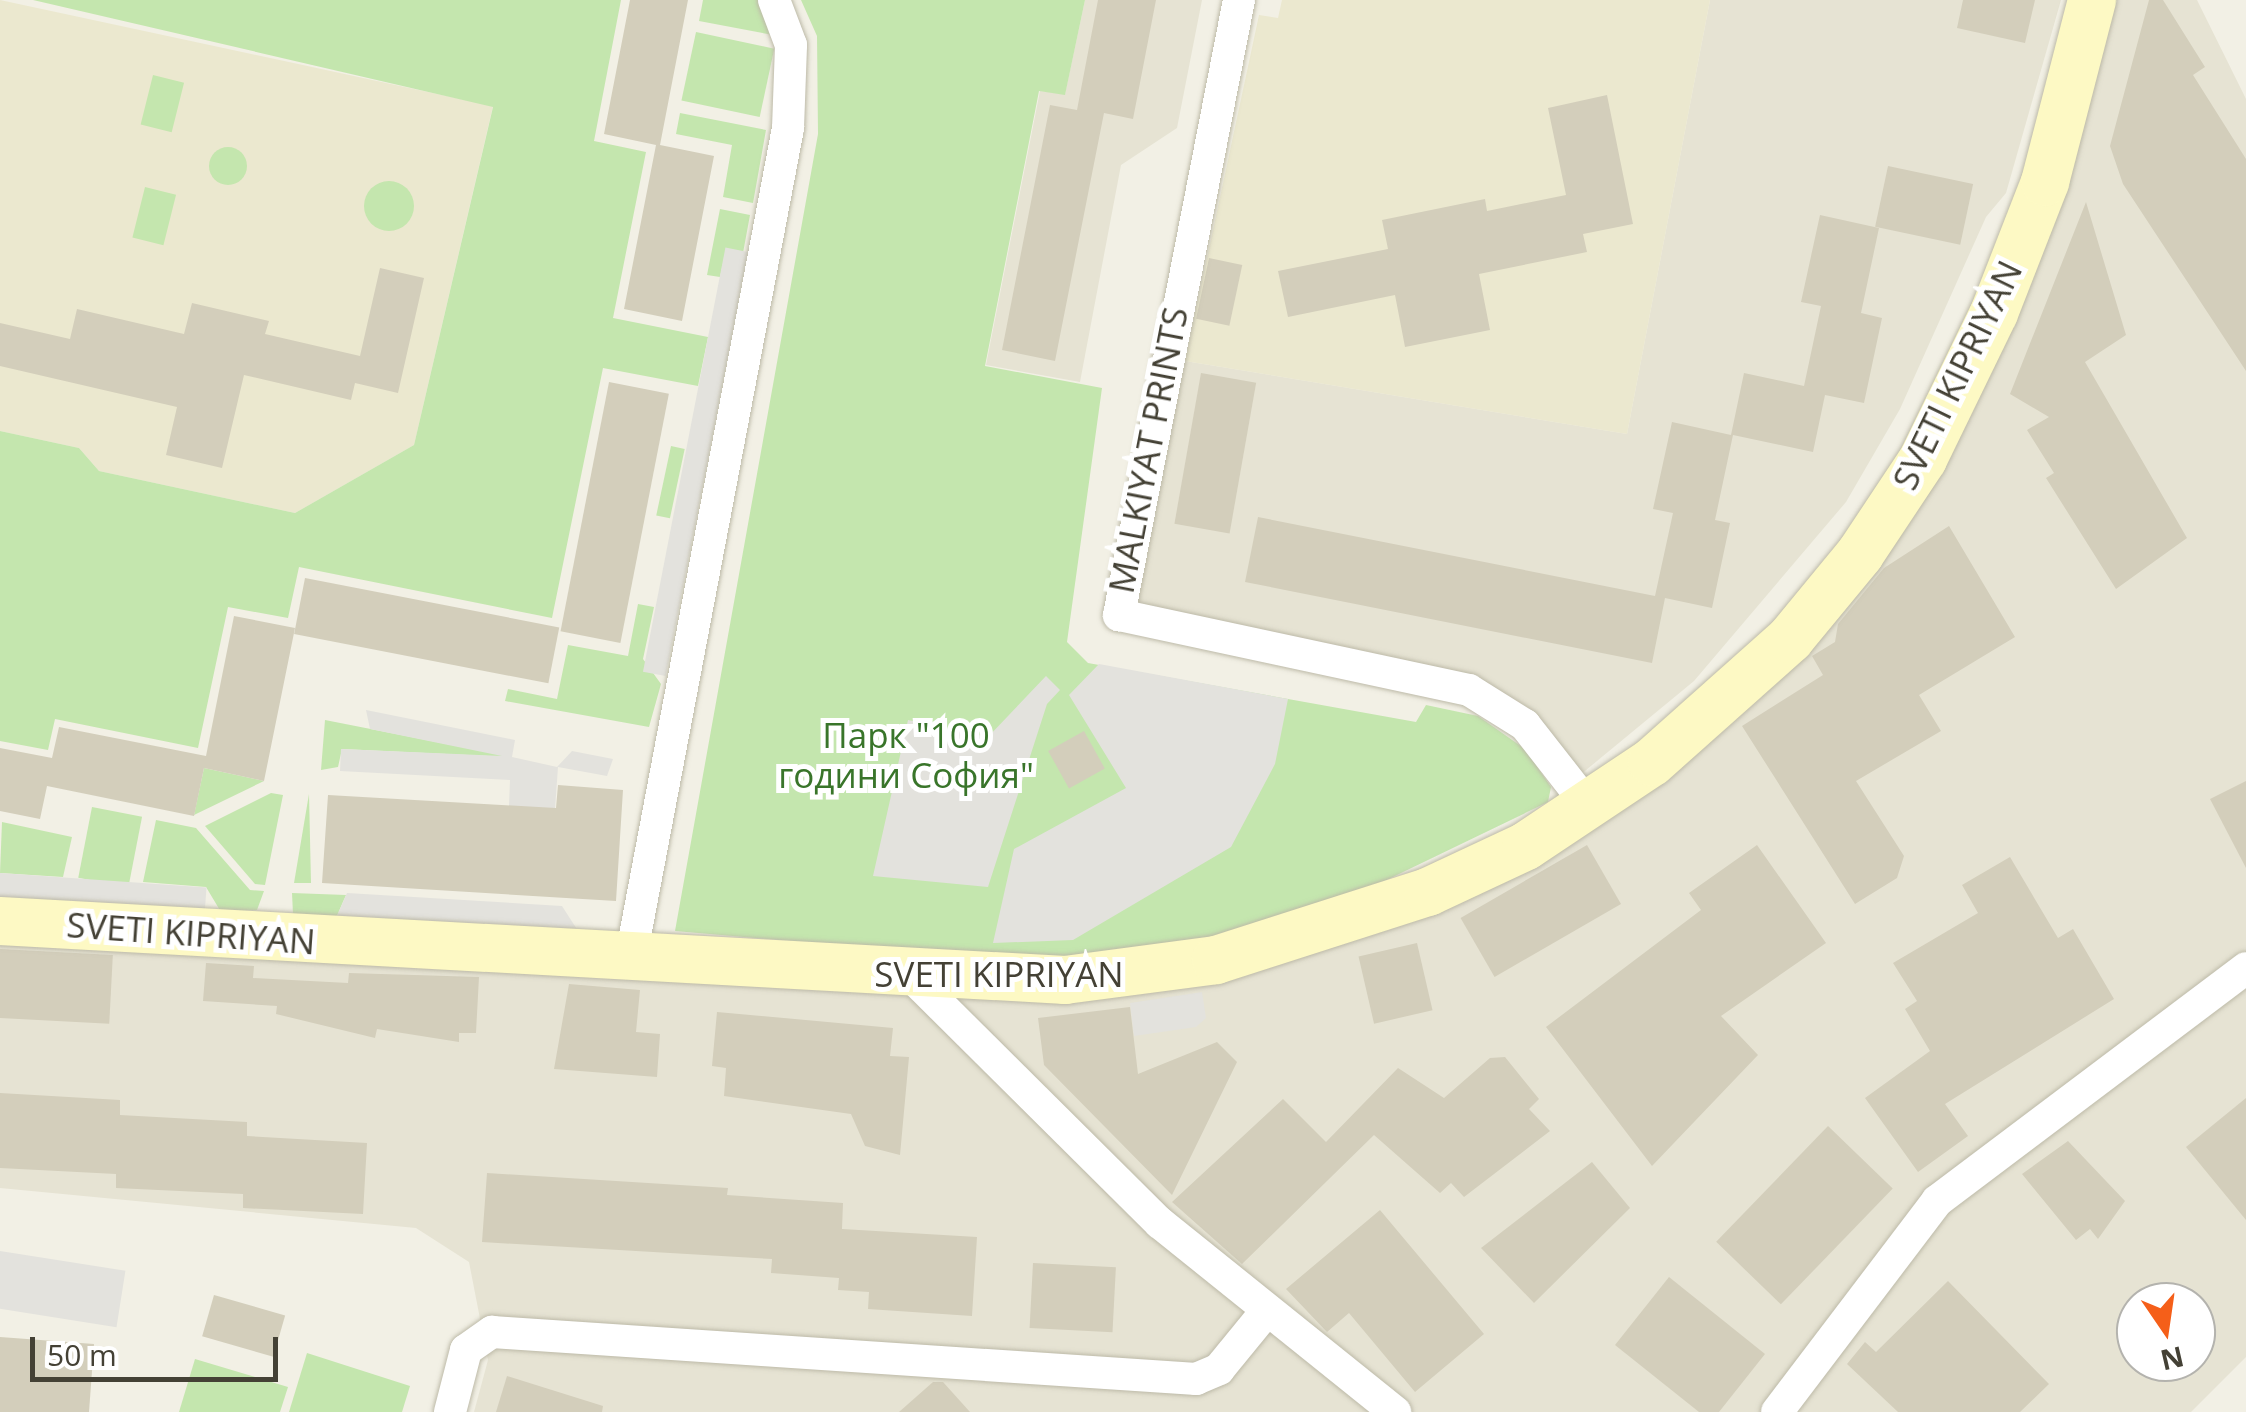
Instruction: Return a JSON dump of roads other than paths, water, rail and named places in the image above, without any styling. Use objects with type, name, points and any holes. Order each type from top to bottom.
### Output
[{"type":"street","points":[[630,962],[788,128],[791,44],[774,0]]},
{"type":"street","name":"MALKIYAT PRINTS","points":[[1239,0],[1119,615],[1469,690],[1525,725],[1588,808]]},
{"type":"street","name":"SVETI KIPRIYAN","points":[[0,920],[913,978],[1065,980],[1216,960],[1428,892],[1588,808],[1731,698],[1790,638],[1923,458],[2045,182],[2092,0]]},
{"type":"street","points":[[1777,1412],[1937,1201],[2246,968]]},
{"type":"street","points":[[913,978],[1264,1314],[1395,1412]]},
{"type":"street","points":[[450,1412],[466,1350],[492,1332],[1196,1378],[1219,1369],[1264,1314]]},
{"type":"park label","name":"Парк \"100 години София\"","points":[[906,755]]}]
